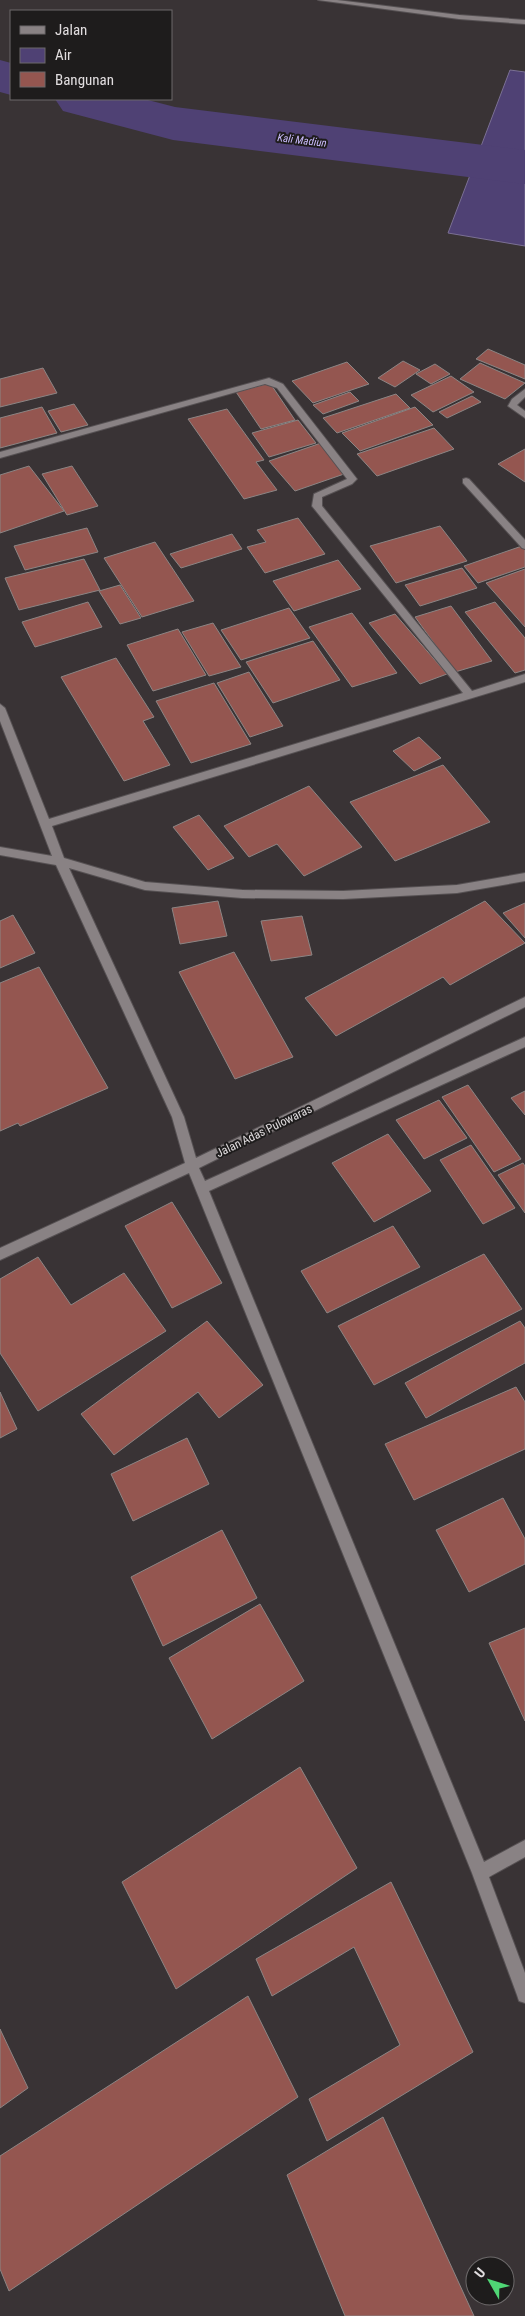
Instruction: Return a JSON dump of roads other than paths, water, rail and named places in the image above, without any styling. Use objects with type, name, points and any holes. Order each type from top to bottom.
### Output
[{"type":"street","points":[[321,0],[459,17],[525,22]]},
{"type":"street","points":[[0,455],[264,382],[275,383],[280,386],[352,479],[317,496],[317,506],[470,695]]},
{"type":"street","points":[[525,392],[512,406],[525,415]]},
{"type":"street","points":[[466,481],[525,546]]},
{"type":"street","points":[[45,824],[525,678]]},
{"type":"street","points":[[0,708],[60,861],[178,1117],[192,1166],[480,1873],[525,1995]]},
{"type":"street","points":[[0,851],[60,861],[146,886],[242,894],[343,895],[447,889],[525,877]]},
{"type":"street","name":"Jalan Adas Pulowaras","points":[[0,1254],[192,1166],[525,1002]]},
{"type":"street","points":[[202,1189],[525,1042]]},
{"type":"street","points":[[480,1873],[525,1848]]},
{"type":"water","points":[[510,70],[525,72],[525,246],[448,233]]},
{"type":"waterway","name":"Kali Madiun","points":[[0,76],[10,79]]},
{"type":"waterway","name":"Kali Madiun","points":[[86,100],[173,123],[525,167]]}]
